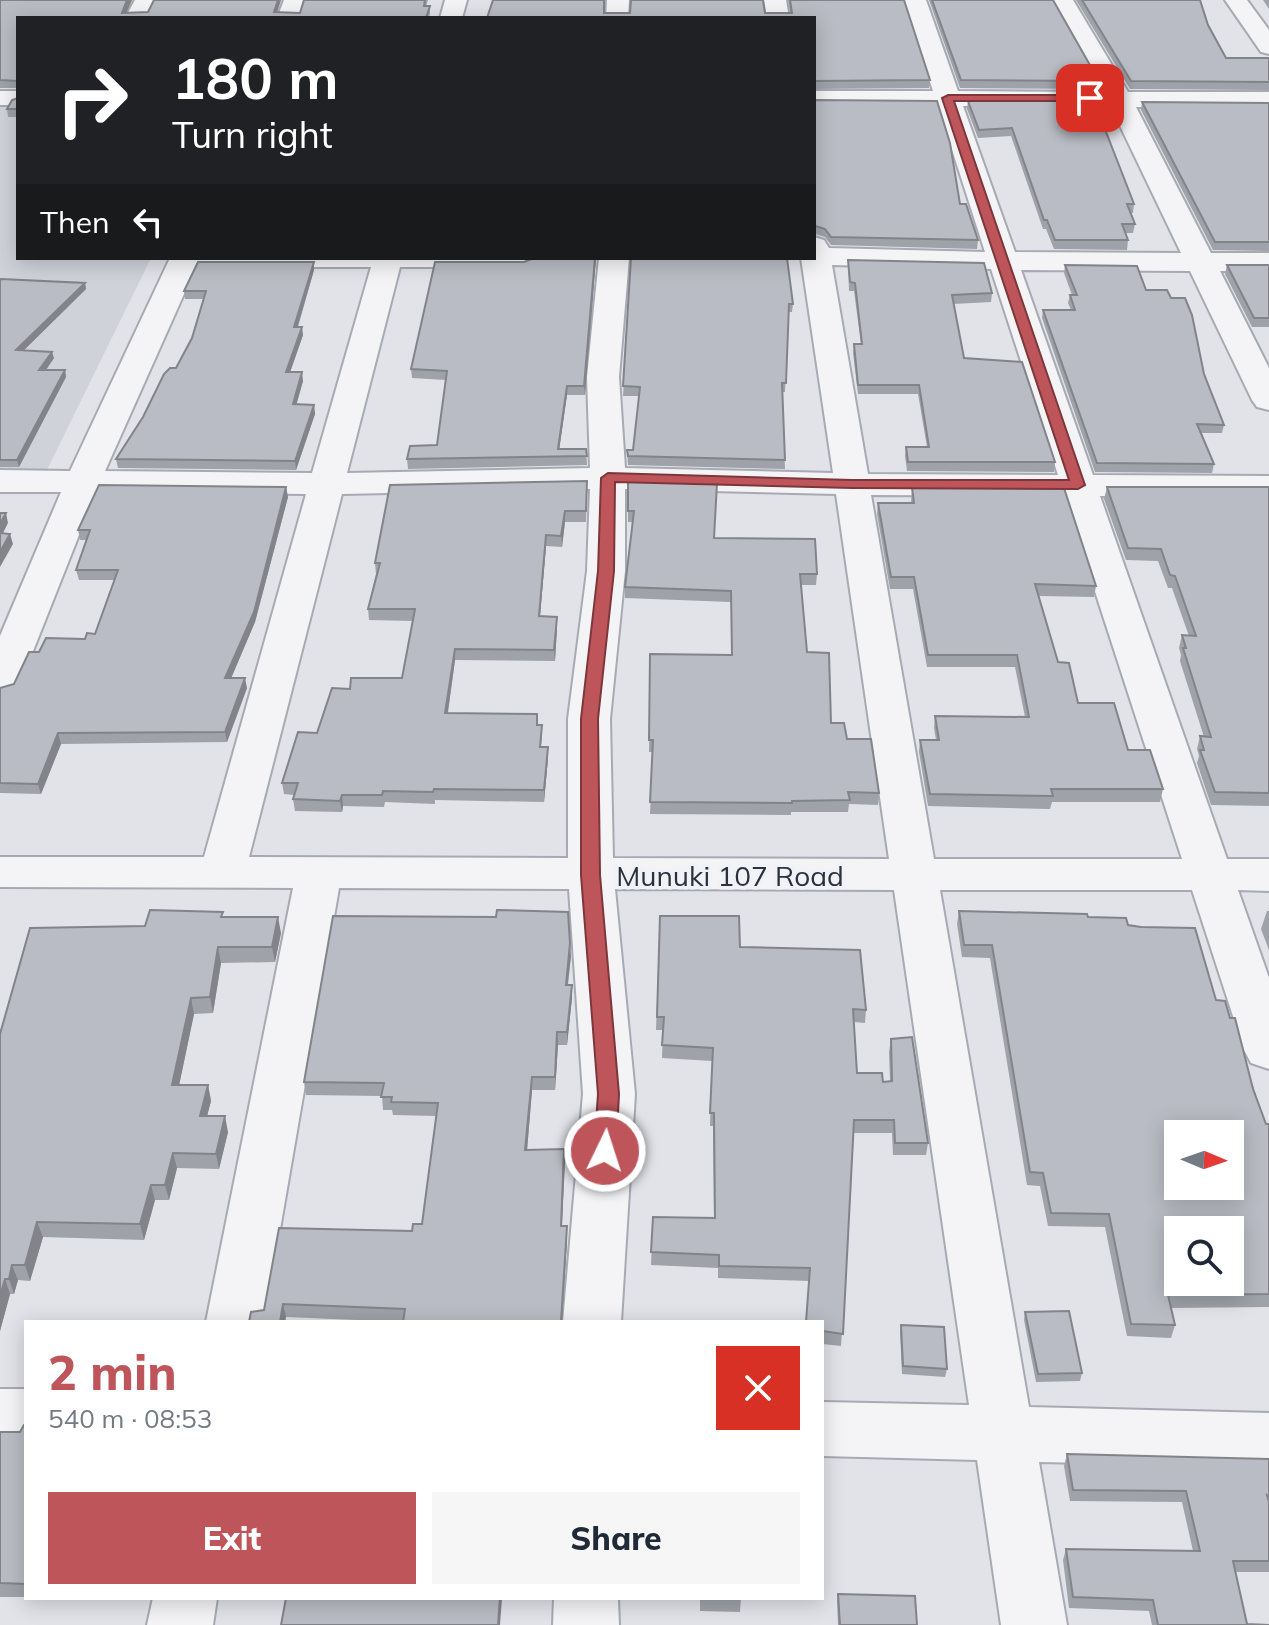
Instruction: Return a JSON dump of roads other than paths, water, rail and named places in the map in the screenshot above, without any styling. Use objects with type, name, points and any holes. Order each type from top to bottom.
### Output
[{"type":"street","points":[[915,0],[1269,1050]]},
{"type":"street","points":[[1062,0],[1119,98],[1269,400]]},
{"type":"street","points":[[1236,0],[1269,47]]},
{"type":"street","points":[[816,98],[1269,100]]},
{"type":"street","points":[[816,253],[1003,261],[1269,262]]},
{"type":"street","points":[[816,259],[1034,1625]]},
{"type":"street","points":[[0,684],[82,483],[184,260]]},
{"type":"street","points":[[222,873],[387,260]]},
{"type":"street","points":[[592,1320],[609,1094],[591,875],[589,719],[606,571],[608,478],[603,377],[614,260]]},
{"type":"street","points":[[0,481],[328,484],[608,478],[852,484],[1269,487]]},
{"type":"street","name":"Munuki 107 Road","points":[[0,872],[1269,875]]},
{"type":"street","points":[[235,1320],[319,872]]},
{"type":"street","points":[[0,1416],[24,1416]]},
{"type":"street","points":[[824,1429],[1269,1440]]},
{"type":"street","points":[[180,1625],[185,1600]]},
{"type":"street","points":[[586,1600],[586,1625]]}]
